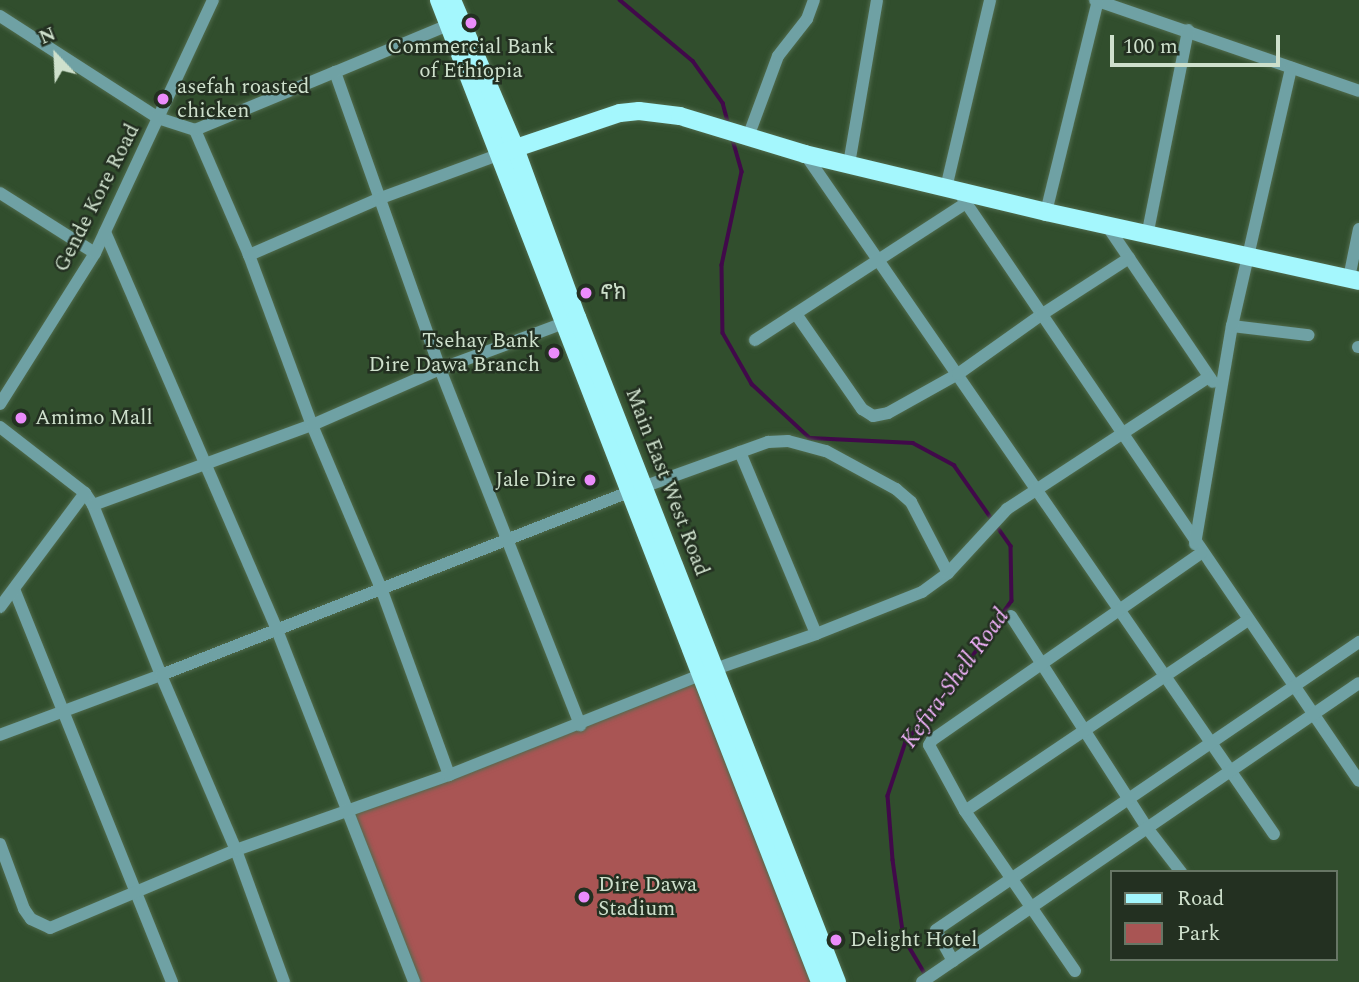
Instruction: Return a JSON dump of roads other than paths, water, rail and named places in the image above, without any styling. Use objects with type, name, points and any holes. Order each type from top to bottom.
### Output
[{"type":"main road","name":"Main East West Road","points":[[439,0],[456,21]]},
{"type":"main road","name":"Main East West Road","points":[[452,0],[456,21],[829,981]]},
{"type":"main road","points":[[508,151],[603,117],[639,111],[680,117],[805,154],[957,194],[1354,280]]},
{"type":"street","name":"Gende Kore Road","points":[[0,404],[95,253],[213,0]]},
{"type":"street","points":[[737,133],[778,57],[807,19],[814,0]]},
{"type":"street","points":[[849,164],[877,0]]},
{"type":"street","points":[[755,340],[878,258],[957,194],[990,0]]},
{"type":"street","points":[[1046,212],[1097,1],[1188,30],[1359,91]]},
{"type":"street","points":[[0,16],[159,118],[195,130],[456,21]]},
{"type":"street","points":[[1147,236],[1188,30]]},
{"type":"street","points":[[1075,971],[965,811],[931,751],[932,740],[1119,610],[1198,548],[1232,326],[1291,68]]},
{"type":"street","points":[[335,72],[440,369],[580,725]]},
{"type":"street","points":[[195,130],[249,255],[312,425],[381,588],[449,775]]},
{"type":"street","points":[[249,255],[378,198],[508,151]]},
{"type":"street","points":[[805,154],[1274,834]]},
{"type":"street","points":[[0,194],[95,253]]},
{"type":"street","points":[[957,194],[1359,781]]},
{"type":"street","points":[[1108,227],[1221,394]]},
{"type":"street","points":[[1354,280],[1359,229]]},
{"type":"street","points":[[105,232],[277,630],[414,982]]},
{"type":"street","points":[[796,314],[862,409],[873,416],[888,413],[958,374],[1041,315],[1129,258]]},
{"type":"street","points":[[93,505],[312,425],[440,369],[571,320]]},
{"type":"street","points":[[1232,326],[1308,335]]},
{"type":"street","points":[[0,844],[24,909],[31,919],[50,928],[236,850],[449,775],[708,672],[816,634],[922,592],[948,573],[1007,509],[1209,377]]},
{"type":"street","points":[[0,427],[85,493],[93,505],[161,675],[236,850],[284,982]]},
{"type":"street","points":[[0,735],[161,675],[636,489],[768,442],[788,441],[826,451],[870,472],[911,502],[948,573]]},
{"type":"street","points":[[740,452],[816,634]]},
{"type":"street","points":[[0,607],[85,493]]},
{"type":"street","points":[[14,589],[65,710],[172,982]]},
{"type":"street","points":[[1011,616],[1147,828],[1179,870]]},
{"type":"street","points":[[965,811],[1248,620]]},
{"type":"street","points":[[953,961],[936,930],[1359,642]]},
{"type":"street","points":[[922,982],[1359,683]]},
{"type":"waterway","name":"Kefira-Shell Road","points":[[620,0],[693,61],[723,103],[729,126]]},
{"type":"waterway","name":"Kefira-Shell Road","points":[[733,140],[742,172],[722,265],[723,333],[752,384],[810,438],[913,443],[954,465],[1011,546],[1012,601],[944,697],[906,742],[888,796],[893,860],[904,938],[927,977]]},
{"type":"place","name":"Commercial Bank of Ethiopia","points":[[471,23]]},
{"type":"place","name":"asefah roasted chicken","points":[[163,99]]},
{"type":"place","name":"ኖክ","points":[[586,293]]},
{"type":"place","name":"Tsehay Bank Dire Dawa Branch","points":[[554,353]]},
{"type":"place","name":"Amimo Mall","points":[[21,418]]},
{"type":"place","name":"Jale Dire","points":[[590,480]]},
{"type":"place","name":"Dire Dawa Stadium","points":[[584,897]]},
{"type":"place","name":"Delight Hotel","points":[[836,940]]}]
